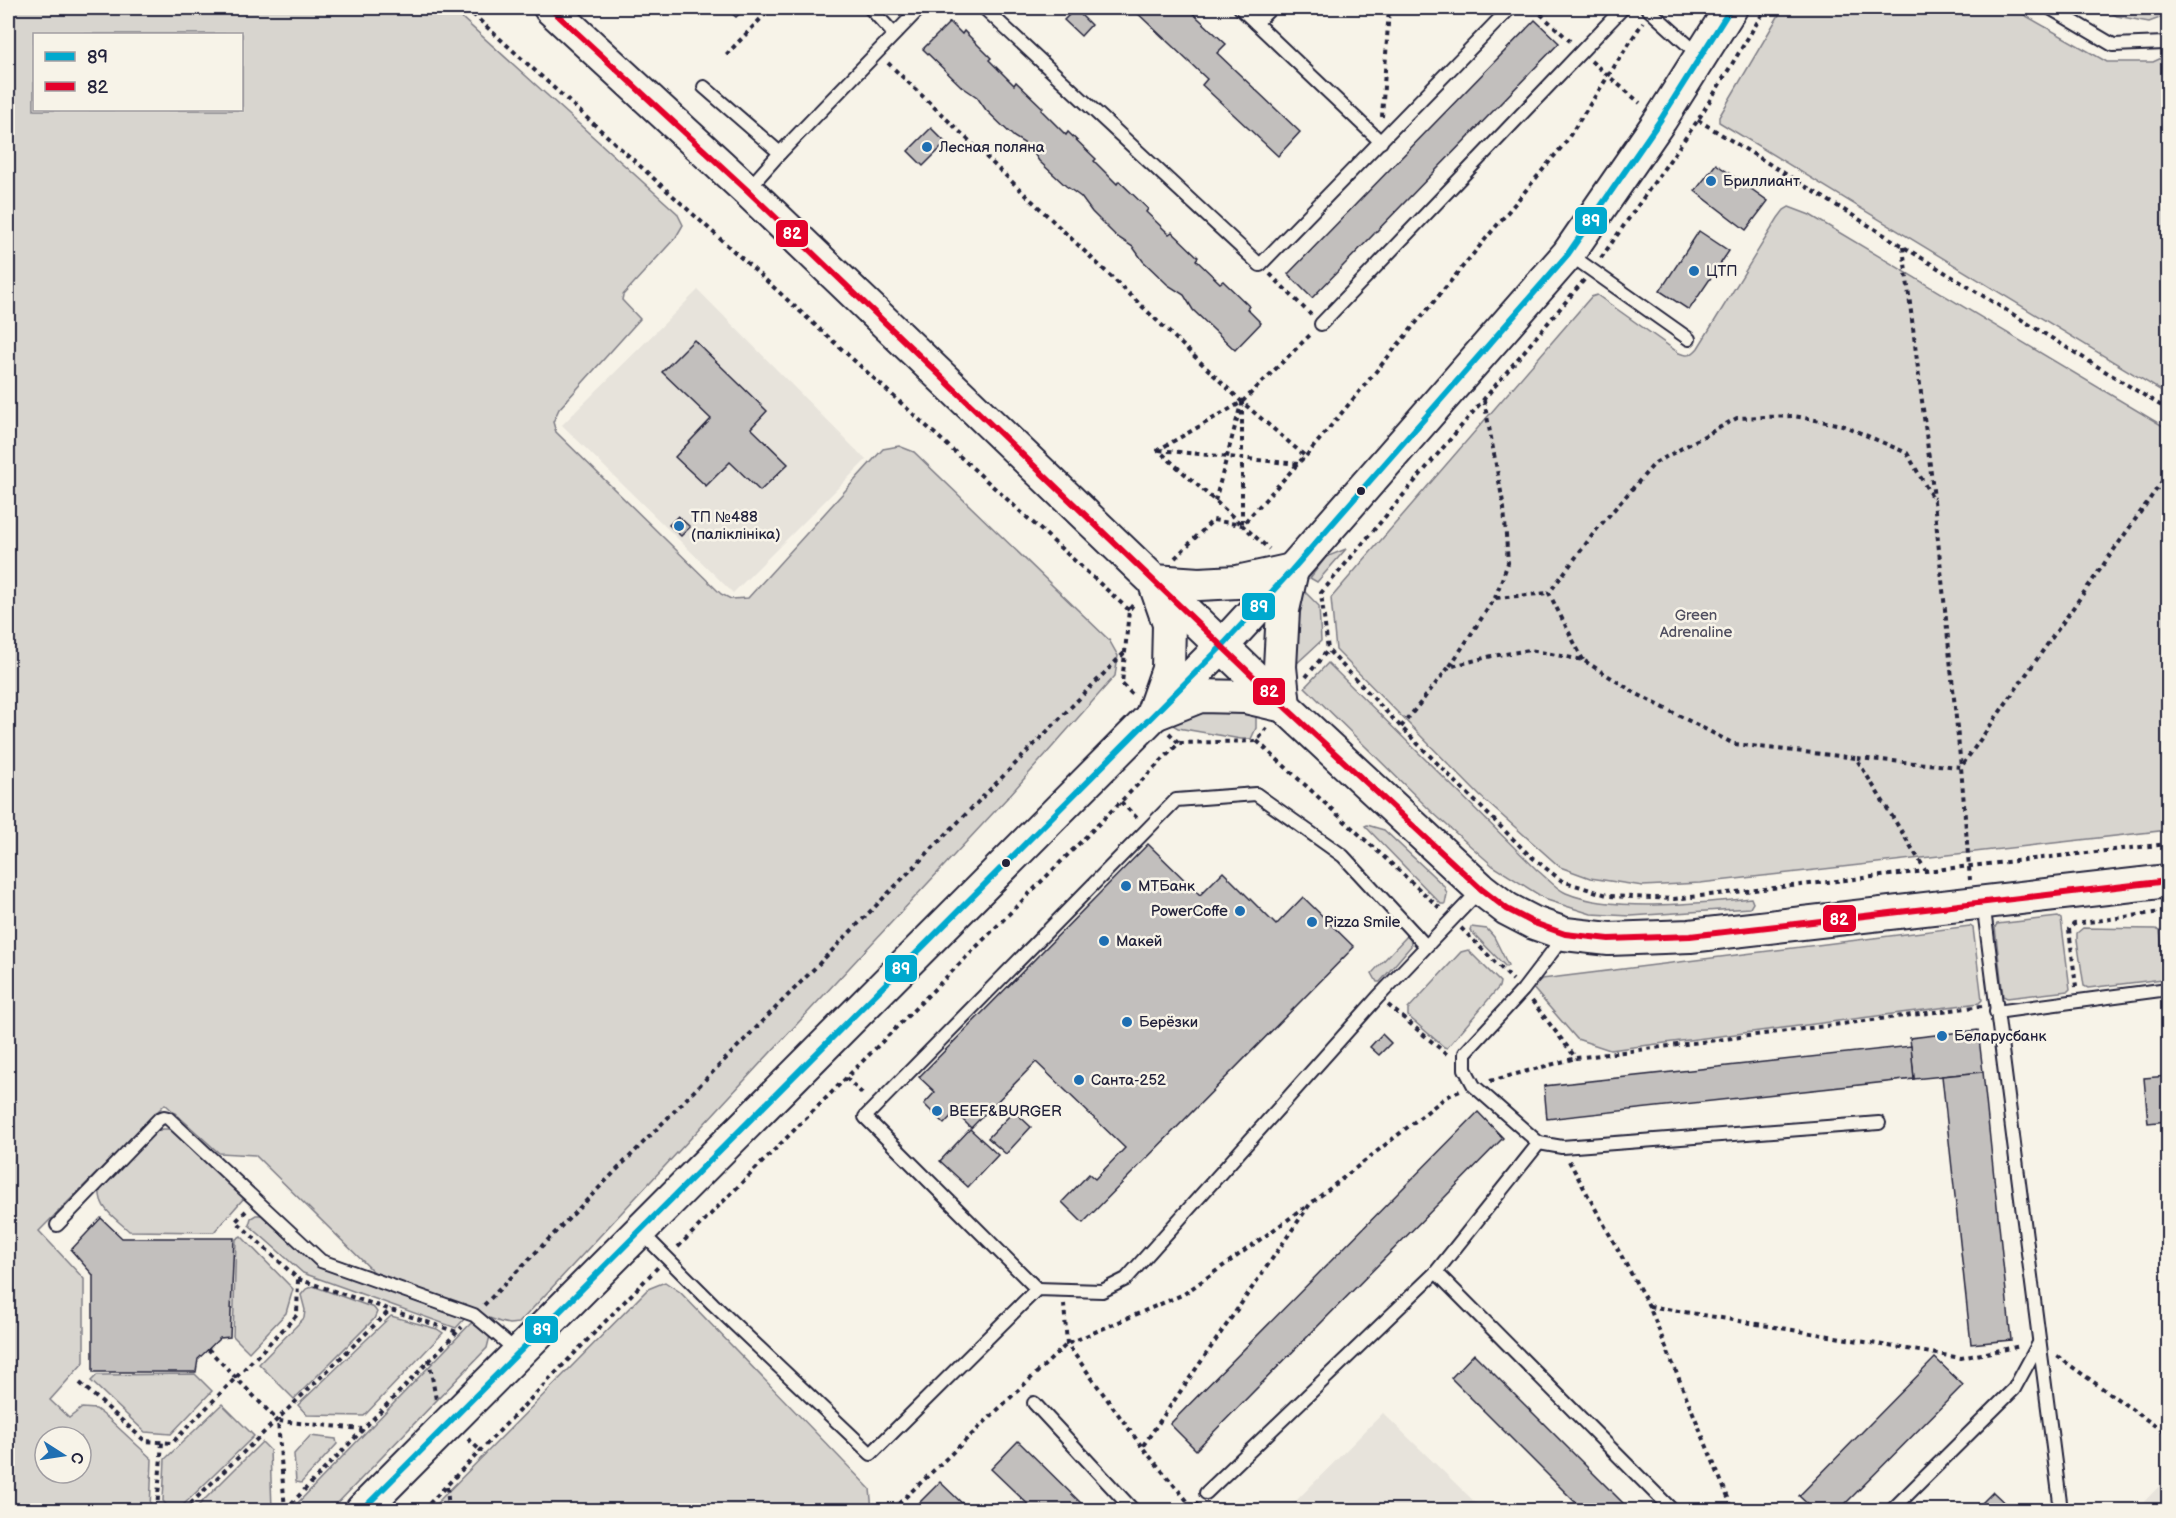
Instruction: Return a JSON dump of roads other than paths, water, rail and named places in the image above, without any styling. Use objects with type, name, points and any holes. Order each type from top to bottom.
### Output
[{"type":"main road","points":[[550,8],[747,190],[1156,578],[1222,646],[1481,889],[1507,909],[1534,923],[1565,934],[1609,939],[1690,936],[1977,893],[2168,901]]},
{"type":"main road","points":[[1142,704],[1222,646],[1282,560],[1580,262],[1661,119],[1731,8]]},
{"type":"main road","points":[[1156,578],[1199,584],[1237,582],[1282,560]]},
{"type":"main road","points":[[1282,560],[1281,667],[1286,704]]},
{"type":"main road","points":[[362,1510],[640,1231],[1142,704],[1168,669],[1169,624],[1156,578]]},
{"type":"main road","points":[[1142,704],[1200,696],[1245,697],[1286,704]]},
{"type":"lane","points":[[870,8],[894,34]]},
{"type":"lane","points":[[747,190],[920,8]]},
{"type":"lane","points":[[984,8],[1260,265],[1510,8]]},
{"type":"lane","points":[[1240,8],[1381,142]]},
{"type":"lane","points":[[1256,23],[1271,8]]},
{"type":"lane","points":[[1321,324],[1623,8]]},
{"type":"lane","points":[[2050,8],[2113,45],[2169,41]]},
{"type":"lane","points":[[1646,13],[1701,57]]},
{"type":"lane","points":[[704,87],[780,153]]},
{"type":"lane","points":[[1580,262],[1689,339]]},
{"type":"lane","points":[[1426,946],[1342,856],[1256,794],[1176,800],[865,1117],[1036,1289],[1102,1291],[1126,1279],[1378,997],[1481,889]]},
{"type":"lane","points":[[1977,893],[1996,1008],[2061,1510]]},
{"type":"lane","points":[[1565,934],[1523,990],[1466,1053],[1465,1069],[1474,1086],[1539,1143],[1562,1147],[1879,1123]]},
{"type":"lane","points":[[1996,1008],[2169,989]]},
{"type":"lane","points":[[57,1225],[159,1119],[164,1117],[321,1261],[474,1315],[519,1354]]},
{"type":"lane","points":[[1206,1493],[1436,1272],[1539,1143]]},
{"type":"lane","points":[[640,1231],[721,1312],[871,1454],[1036,1289]]},
{"type":"lane","points":[[1436,1272],[1672,1510]]},
{"type":"lane","points":[[1892,1510],[2014,1389],[2039,1343]]},
{"type":"lane","points":[[1034,1402],[1133,1510]]},
{"type":"place","name":"Лесная поляна","points":[[927,147]]},
{"type":"place","name":"Бриллиант","points":[[1711,181]]},
{"type":"place","name":"ЦТП","points":[[1694,271]]},
{"type":"place","name":"ТП №488 (паліклініка)","points":[[679,526]]},
{"type":"place","name":"МТБанк","points":[[1126,886]]},
{"type":"place","name":"PowerCoffe","points":[[1240,911]]},
{"type":"place","name":"Pizza Smile","points":[[1312,922]]},
{"type":"place","name":"Макей","points":[[1104,941]]},
{"type":"place","name":"Берёзки","points":[[1127,1022]]},
{"type":"place","name":"Беларусбанк","points":[[1942,1036]]},
{"type":"place","name":"Санта-252","points":[[1079,1080]]},
{"type":"place","name":"BEEF&BURGER","points":[[937,1111]]},
{"type":"park label","name":"Green Adrenaline","points":[[1696,624]]}]
